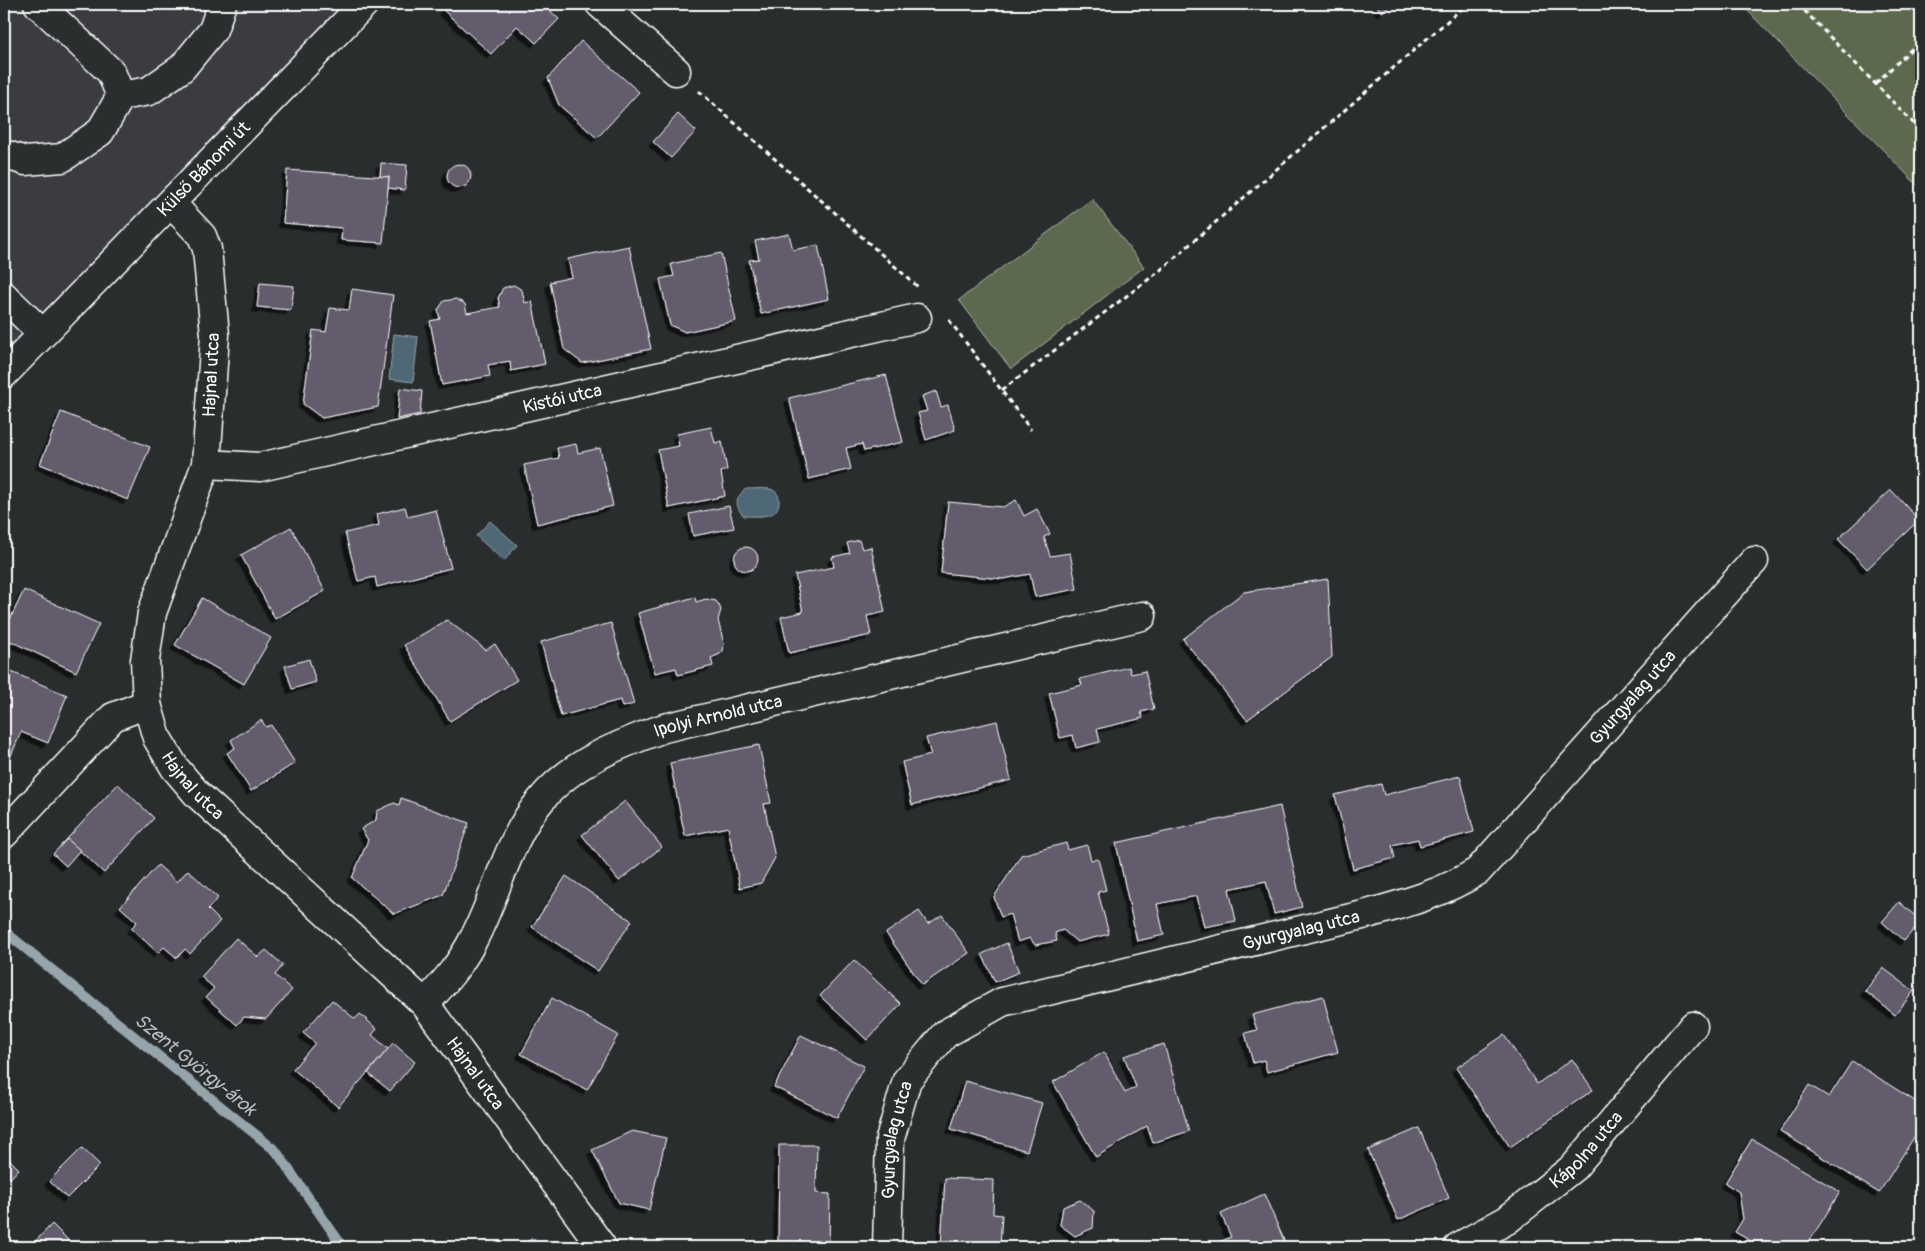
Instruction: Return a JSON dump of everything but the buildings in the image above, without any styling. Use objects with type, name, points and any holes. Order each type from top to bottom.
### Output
[{"type":"street","points":[[38,4],[111,72],[121,96]]},
{"type":"street","points":[[4,154],[25,162],[62,158],[100,132],[121,96],[149,91],[182,68],[213,30],[222,4]]},
{"type":"street","name":"Külső Bánomi út","points":[[4,374],[364,4]]},
{"type":"street","points":[[600,4],[676,71]]},
{"type":"street","name":"Hajnal utca","points":[[171,203],[202,236],[207,249],[215,335],[206,464],[152,613],[144,660],[146,704],[157,738],[175,768],[197,794],[425,1004],[602,1247]]},
{"type":"street","points":[[4,296],[42,333]]},
{"type":"street","name":"Kistói utca","points":[[206,464],[260,467],[917,318]]},
{"type":"street","name":"Gyurgyalag utca","points":[[888,1247],[890,1139],[908,1080],[945,1034],[1002,1002],[1367,914],[1423,899],[1454,886],[1478,871],[1754,561]]},
{"type":"street","name":"Ipolyi Arnold utca","points":[[425,1004],[456,968],[473,940],[518,834],[541,800],[575,770],[618,745],[664,728],[1142,616]]},
{"type":"street","points":[[4,834],[114,716],[146,704]]},
{"type":"street","name":"Kápolna utca","points":[[1458,1247],[1507,1220],[1574,1167],[1693,1026]]},
{"type":"path","points":[[1002,390],[1157,273],[1467,4]]},
{"type":"path","points":[[1798,4],[1921,131]]},
{"type":"path","points":[[1876,83],[1921,40]]},
{"type":"path","points":[[676,71],[921,289]]},
{"type":"path","points":[[948,318],[1031,430]]},
{"type":"shaded area","points":[[4,4],[343,4],[4,361]]},
{"type":"green space","points":[[1741,4],[1921,4],[1921,189]]},
{"type":"green space","points":[[1092,199],[1144,267],[1011,369],[959,300]]},
{"type":"water","points":[[394,334],[418,337],[413,382],[389,379]]},
{"type":"water","points":[[746,489],[770,489],[774,491],[779,498],[776,511],[765,516],[744,516],[737,502],[740,495]]},
{"type":"water","points":[[490,521],[517,545],[504,561],[476,536]]},
{"type":"waterway","name":"Szent György-árok","points":[[4,931],[276,1151],[343,1247]]}]
